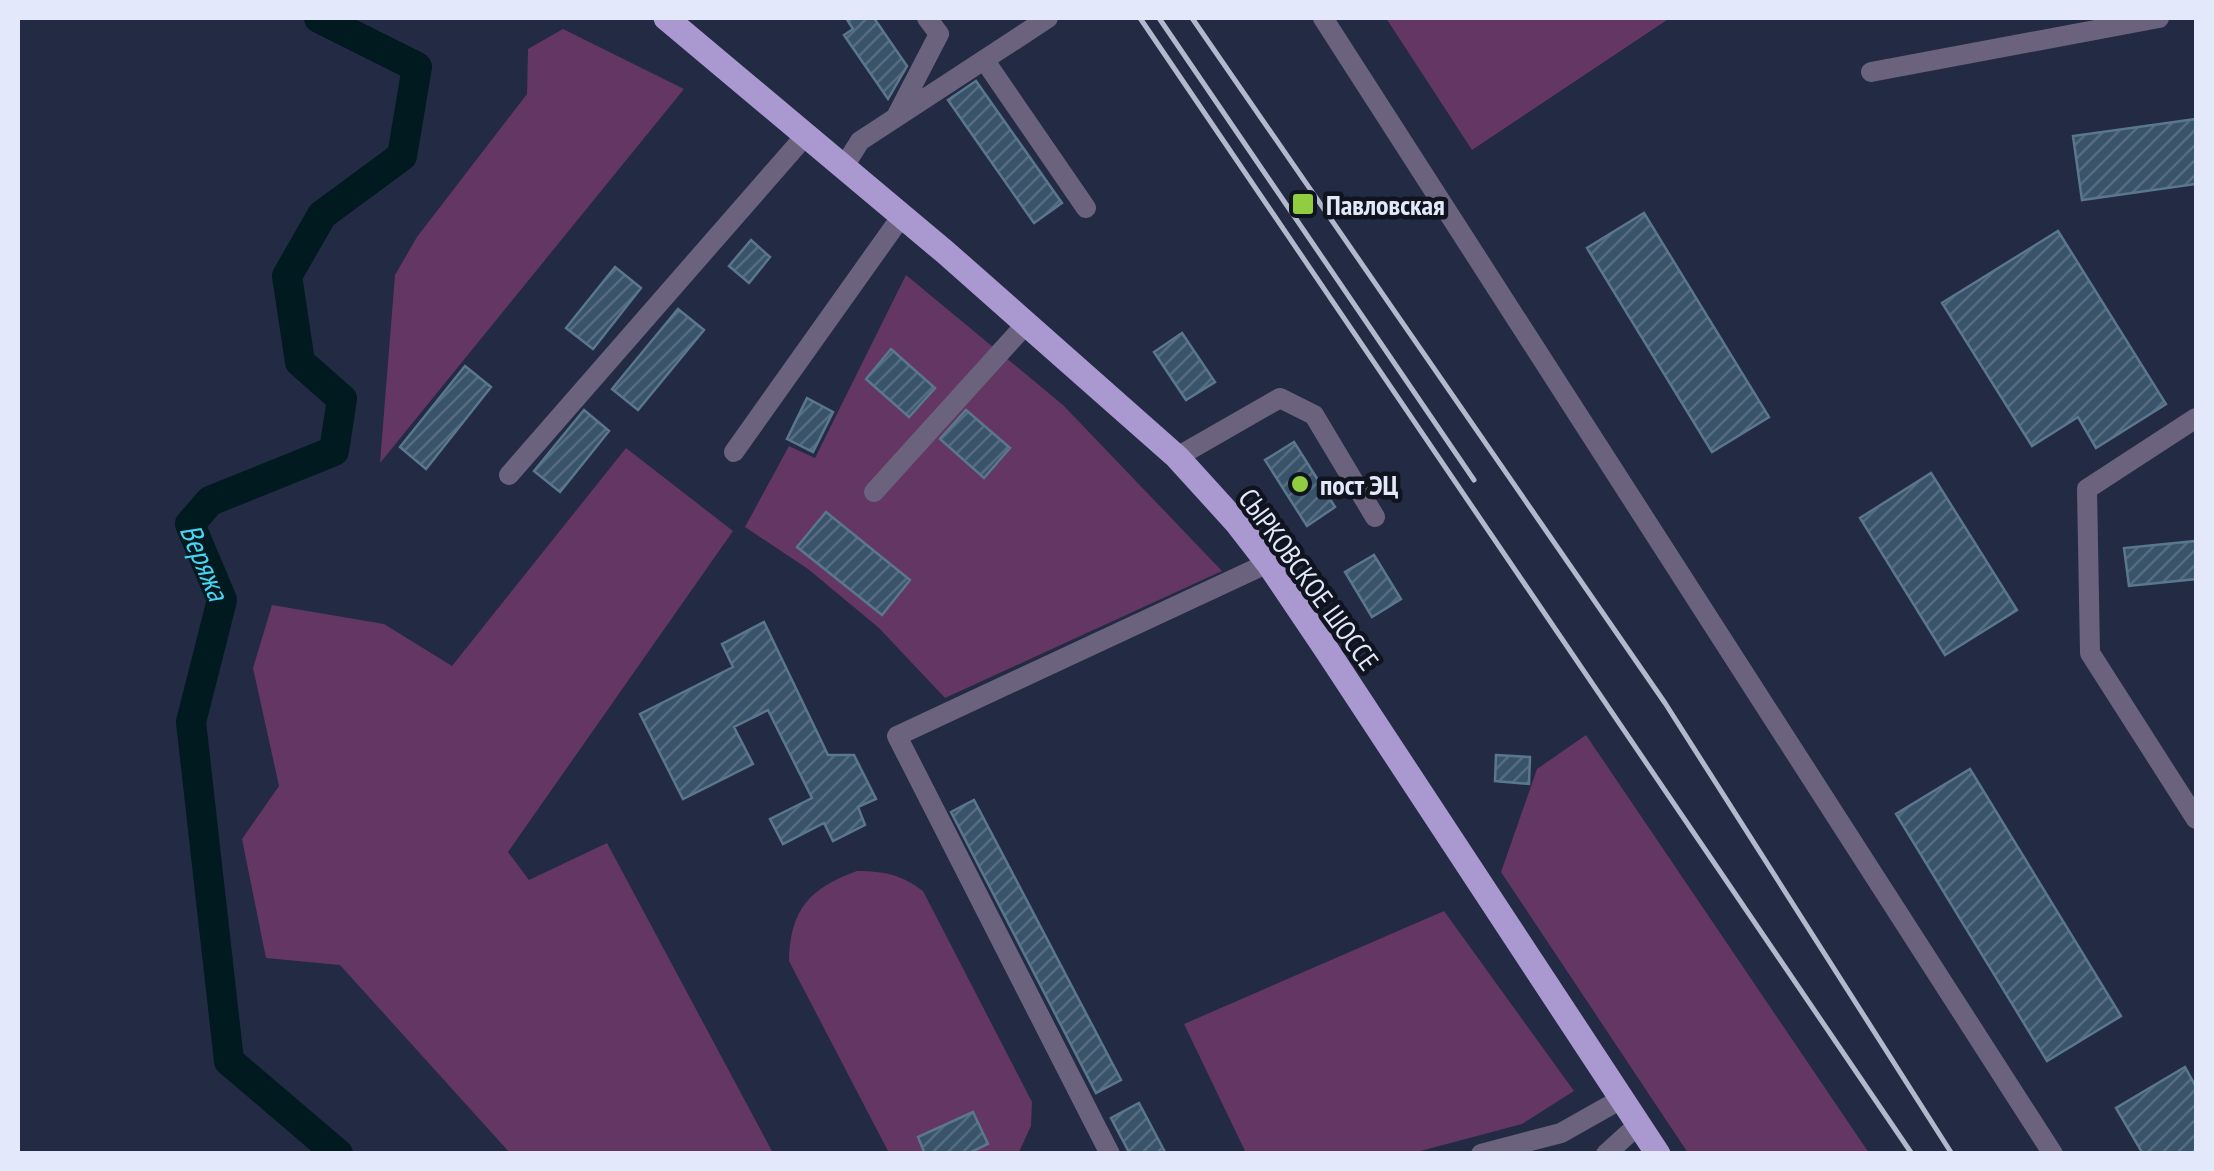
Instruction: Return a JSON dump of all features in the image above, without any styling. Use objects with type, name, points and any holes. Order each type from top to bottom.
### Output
[{"type":"main road","name":"СЫРКОВСКОЕ ШОССЕ","points":[[666,18],[1178,457],[1268,563],[1658,1154]]},
{"type":"street","points":[[896,118],[939,34],[928,18]]},
{"type":"street","points":[[843,168],[860,141],[1048,18]]},
{"type":"street","points":[[1323,18],[2053,1154]]},
{"type":"street","points":[[1871,72],[2121,22],[2159,18]]},
{"type":"street","points":[[985,61],[1086,208]]},
{"type":"street","points":[[509,475],[805,136]]},
{"type":"street","points":[[734,452],[901,218]]},
{"type":"street","points":[[874,492],[1026,324]]},
{"type":"street","points":[[1178,457],[1280,398],[1314,415],[1374,516]]},
{"type":"street","points":[[2196,418],[2087,488],[2090,654],[2196,820]]},
{"type":"street","points":[[1110,1154],[897,736],[1268,563]]},
{"type":"street","points":[[1481,1154],[1561,1133],[1623,1098]]},
{"type":"street","points":[[1606,1154],[1639,1124]]},
{"type":"shaded area","points":[[1386,18],[1670,18],[1472,150]]},
{"type":"shaded area","points":[[563,29],[684,89],[380,463],[395,275],[417,237],[527,94],[528,49]]},
{"type":"shaded area","points":[[906,275],[1063,405],[1222,571],[945,698],[879,628],[808,569],[745,527],[789,446],[815,458]]},
{"type":"shaded area","points":[[626,448],[733,531],[508,852],[529,880],[607,843],[773,1153],[510,1153],[340,965],[266,958],[242,839],[279,786],[253,668],[272,605],[384,624],[452,666]]},
{"type":"shaded area","points":[[1586,735],[1869,1153],[1688,1153],[1501,872],[1537,769]]},
{"type":"shaded area","points":[[857,871],[893,875],[923,891],[1032,1102],[1031,1126],[1018,1154],[889,1153],[789,961],[793,927],[806,903],[827,885]]},
{"type":"shaded area","points":[[1444,911],[1574,1091],[1522,1124],[1413,1153],[1246,1153],[1184,1024]]},
{"type":"building","points":[[846,18],[874,18],[907,66],[888,99],[844,35],[853,29]]},
{"type":"building","points":[[976,81],[1062,203],[1034,223],[948,100]]},
{"type":"building","points":[[2196,119],[2196,184],[2082,200],[2073,136]]},
{"type":"building","points":[[1644,213],[1769,417],[1712,452],[1587,248]]},
{"type":"building","points":[[2058,231],[2166,404],[2096,448],[2078,417],[2032,446],[1942,303]]},
{"type":"building","points":[[751,240],[770,257],[749,283],[729,266]]},
{"type":"building","points":[[615,267],[641,288],[593,349],[566,328]]},
{"type":"building","points":[[678,309],[704,330],[638,410],[612,389]]},
{"type":"building","points":[[1182,333],[1215,382],[1186,400],[1154,352]]},
{"type":"building","points":[[891,349],[935,388],[909,417],[866,379]]},
{"type":"building","points":[[465,366],[491,387],[426,469],[400,447]]},
{"type":"building","points":[[807,398],[833,412],[813,452],[787,439]]},
{"type":"building","points":[[584,410],[609,431],[560,492],[534,471]]},
{"type":"building","points":[[966,410],[1010,448],[984,478],[940,439]]},
{"type":"building","name":"пост ЭЦ","points":[[1294,442],[1335,507],[1307,526],[1265,460]]},
{"type":"building","points":[[1931,473],[2017,610],[1945,655],[1860,518]]},
{"type":"building","points":[[826,512],[910,580],[882,615],[797,547]]},
{"type":"building","points":[[2196,541],[2196,579],[2129,586],[2124,548]]},
{"type":"building","points":[[1374,555],[1401,599],[1372,617],[1345,572]]},
{"type":"building","points":[[764,622],[828,755],[854,755],[876,799],[858,807],[865,825],[833,841],[824,823],[783,844],[770,819],[812,798],[768,710],[734,727],[753,764],[683,799],[640,714],[733,667],[722,644]]},
{"type":"building","points":[[1496,755],[1530,757],[1529,784],[1495,781]]},
{"type":"building","points":[[1970,769],[2121,1016],[2047,1061],[1896,814]]},
{"type":"building","points":[[974,800],[1121,1080],[1096,1093],[951,812]]},
{"type":"building","points":[[2185,1067],[2196,1087],[2196,1154],[2143,1154],[2116,1108]]},
{"type":"building","points":[[1139,1103],[1166,1154],[1130,1154],[1111,1118]]},
{"type":"building","points":[[973,1112],[988,1144],[967,1154],[925,1154],[918,1137]]},
{"type":"waterway","name":"Веряжа","points":[[319,18],[417,67],[402,156],[322,215],[287,276],[300,362],[342,399],[334,451],[210,501],[190,524],[222,600],[191,722],[229,1061],[338,1154]]},
{"type":"railway","points":[[1140,18],[1912,1154]]},
{"type":"railway","points":[[1159,18],[1474,480]]},
{"type":"railway","points":[[1192,18],[1665,703],[1952,1154]]},
{"type":"place","name":"Павловская","points":[[1303,204]]},
{"type":"place","name":"пост ЭЦ","points":[[1300,484]]}]
